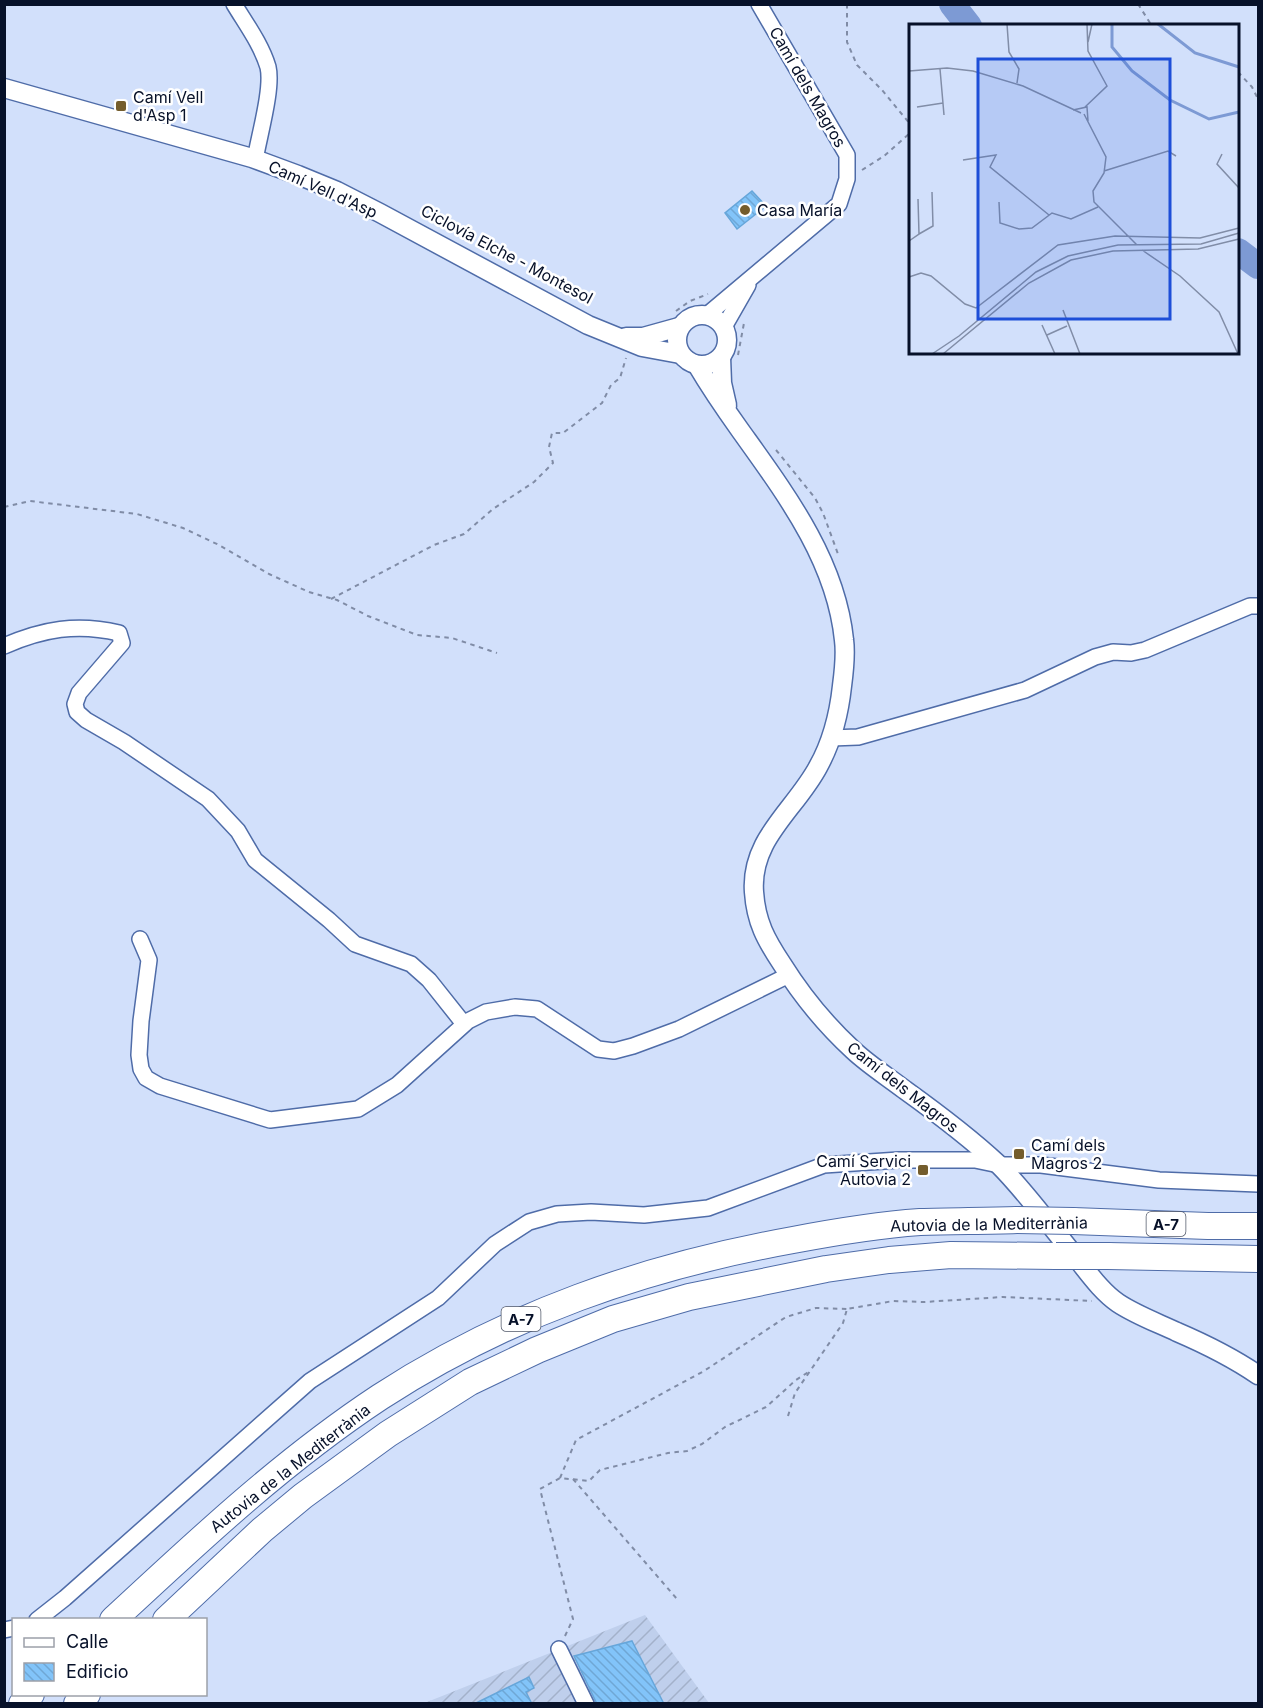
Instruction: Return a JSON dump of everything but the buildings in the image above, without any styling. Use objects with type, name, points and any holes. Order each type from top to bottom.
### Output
[{"type":"highway","name":"Autovia de la Mediterrània","points":[[115,1618],[202,1537],[301,1455],[380,1398],[432,1366],[520,1320],[591,1291],[676,1265],[755,1247],[844,1230],[919,1222],[1017,1220],[1258,1226]]},
{"type":"highway","name":"Autovia de la Mediterrània","points":[[168,1618],[262,1530],[338,1468],[388,1434],[470,1382],[537,1350],[613,1319],[688,1297],[826,1269],[889,1260],[951,1255],[1258,1259]]},
{"type":"street","points":[[234,4],[257,40],[268,67],[269,83],[255,160]]},
{"type":"street","name":"Camí dels Magros","points":[[724,327],[734,299],[753,275],[838,204],[847,179],[847,154],[759,4]]},
{"type":"street","name":"Camí Vell d'Asp","points":[[4,88],[255,160],[337,191],[588,325],[642,347],[680,354]]},
{"type":"street","name":"Camí dels Magros","points":[[707,315],[734,299]]},
{"type":"street","points":[[707,315],[716,319],[724,327],[728,340],[725,352],[729,357],[709,364],[689,362],[680,354],[676,338],[678,319],[707,315]]},
{"type":"street","name":"Camí Vell d'Asp","points":[[627,340],[643,337],[678,319]]},
{"type":"street","name":"Camí dels Magros","points":[[728,411],[722,383],[729,357]]},
{"type":"street","name":"Camí dels Magros","points":[[697,364],[737,427],[788,498],[817,551],[839,612],[844,641],[841,698],[831,738],[810,781],[767,838],[758,854],[754,870],[755,910],[764,936],[789,975],[826,1024],[855,1053],[956,1126],[999,1165],[1096,1283],[1117,1302],[1150,1320],[1212,1348],[1258,1375]]},
{"type":"street","points":[[831,738],[858,736],[1025,690],[1095,657],[1113,652],[1131,653],[1145,650],[1250,606],[1258,606]]},
{"type":"street","points":[[4,646],[53,629],[101,628],[119,633],[122,643],[80,693],[75,704],[77,712],[208,799],[238,831],[255,860],[355,944],[411,964],[429,980],[464,1024]]},
{"type":"street","points":[[140,939],[149,960],[139,1055],[141,1069],[146,1078],[160,1086],[270,1120],[358,1109],[397,1085],[464,1024],[486,1012],[515,1007],[537,1009],[598,1049],[614,1051],[679,1029],[789,975]]},
{"type":"street","points":[[40,1618],[310,1381],[438,1298],[495,1244],[528,1222],[557,1214],[591,1212],[644,1215],[708,1208],[824,1165],[899,1161],[975,1161],[999,1165],[1041,1165],[1159,1179],[1258,1184]]},
{"type":"street","points":[[559,1649],[586,1704]]},
{"type":"path","points":[[847,4],[848,42],[857,65],[882,90],[909,123]]},
{"type":"path","points":[[1138,4],[1151,24]]},
{"type":"path","points":[[1239,73],[1252,87],[1258,99]]},
{"type":"path","points":[[847,179],[884,156],[909,134]]},
{"type":"path","points":[[678,319],[690,301],[711,292],[723,291],[734,299],[744,315],[744,332],[729,357]]},
{"type":"path","points":[[331,599],[434,545],[464,534],[493,509],[534,482],[553,463],[549,447],[552,433],[563,433],[602,403],[611,385],[620,378],[627,340]]},
{"type":"path","points":[[774,448],[815,498],[823,513],[838,555]]},
{"type":"path","points":[[4,507],[30,501],[138,514],[183,528],[219,544],[268,574],[417,635],[452,638],[497,653]]},
{"type":"path","points":[[560,1478],[576,1440],[704,1371],[786,1317],[816,1308],[847,1309],[893,1302],[1003,1297],[1117,1302]]},
{"type":"path","points":[[788,1416],[795,1393],[843,1323],[847,1309]]},
{"type":"path","points":[[559,1649],[573,1619],[540,1489],[560,1478],[589,1481],[600,1470],[668,1453],[687,1451],[702,1444],[725,1427],[766,1407],[796,1380],[810,1371]]},
{"type":"path","points":[[573,1479],[677,1599]]},
{"type":"shaded area","points":[[645,1615],[709,1703],[422,1704]]},
{"type":"waterway","points":[[952,4],[967,24]]},
{"type":"waterway","points":[[1239,252],[1258,266]]},
{"type":"place","name":"Camí Vell d'Asp 1","points":[[121,106]]},
{"type":"place","name":"Casa María","points":[[745,210]]},
{"type":"place","name":"Camí dels Magros 2","points":[[1019,1154]]},
{"type":"place","name":"Camí Servici Autovia 2","points":[[923,1170]]}]
